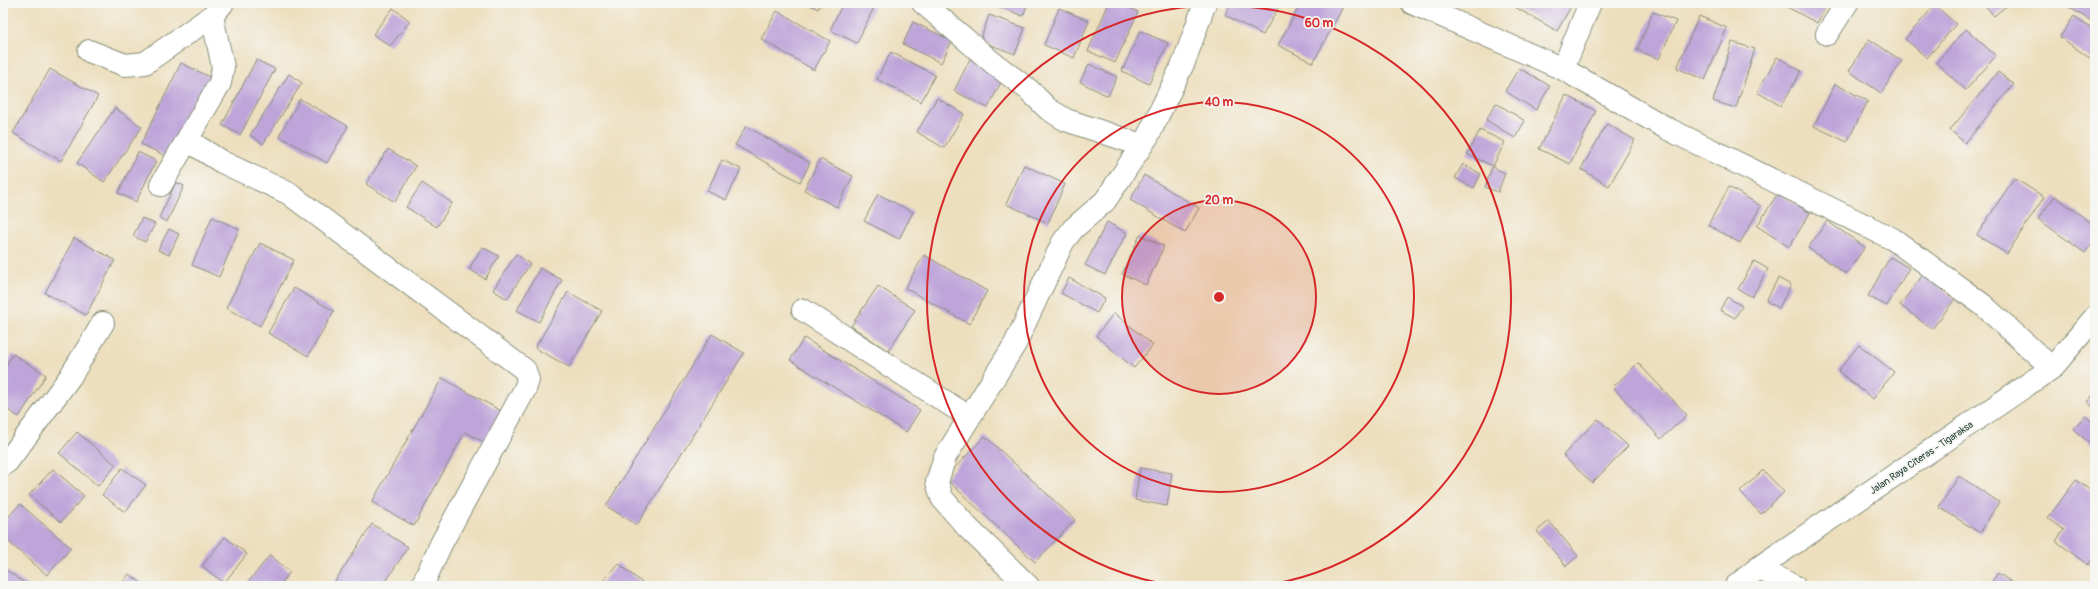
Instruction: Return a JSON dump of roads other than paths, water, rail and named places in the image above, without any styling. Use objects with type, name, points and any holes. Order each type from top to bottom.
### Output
[{"type":"street","points":[[923,3],[992,62],[1029,90],[1048,109],[1066,120],[1141,145]]},
{"type":"street","points":[[1028,586],[967,527],[942,498],[937,482],[945,457],[1015,344],[1063,242],[1073,229],[1105,201],[1148,136],[1184,62],[1205,3]]},
{"type":"street","points":[[1412,3],[1563,69],[1668,129],[1893,239],[1983,305],[2052,368]]},
{"type":"street","points":[[1563,69],[1590,3]]},
{"type":"street","points":[[1827,34],[1847,3]]},
{"type":"street","points":[[89,50],[125,65],[146,63],[217,10]]},
{"type":"street","points":[[161,185],[220,83],[222,67],[217,10]]},
{"type":"street","points":[[186,140],[222,162],[288,193],[525,370],[528,380],[525,389],[441,544],[422,586]]},
{"type":"street","points":[[803,310],[969,417]]},
{"type":"street","name":"Jalan Raya Citeras - Tigaraksa","points":[[1736,586],[1758,568],[2052,368],[2095,317]]},
{"type":"street","points":[[3,465],[8,461],[70,377],[103,323]]},
{"type":"street","points":[[1758,568],[1794,586]]}]
